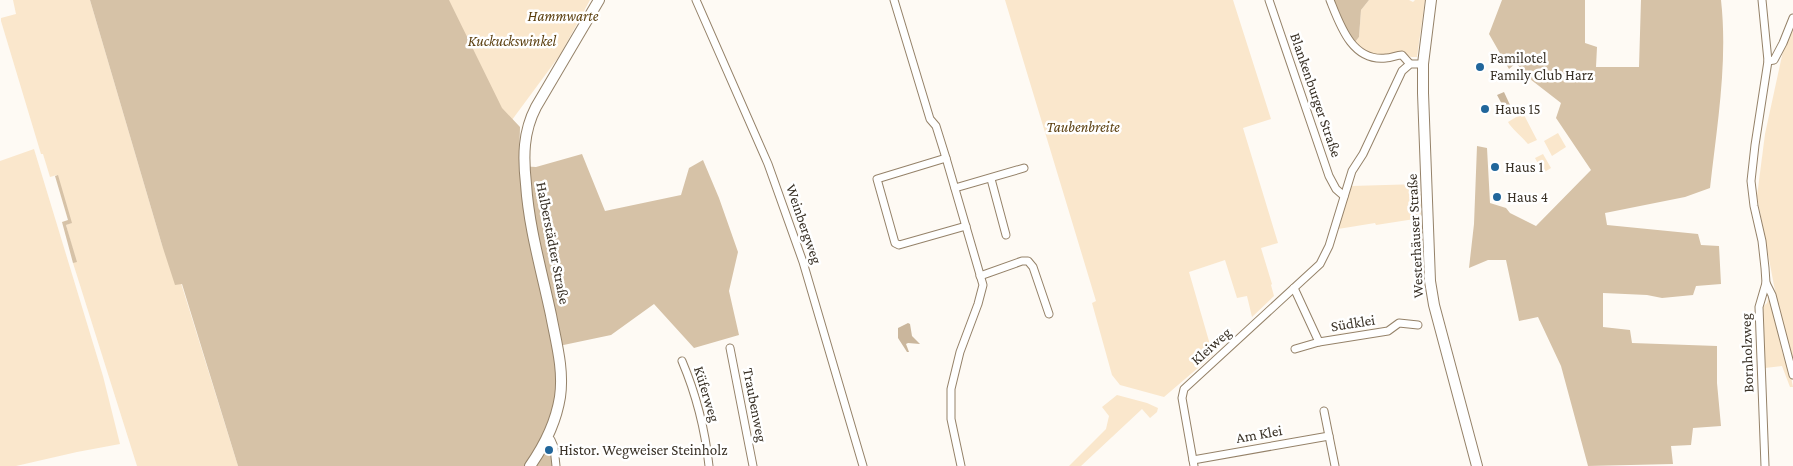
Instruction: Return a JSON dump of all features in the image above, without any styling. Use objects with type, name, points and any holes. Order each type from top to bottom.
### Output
[{"type":"main road","name":"Halberstädter Straße","points":[[530,466],[552,426],[559,404],[561,370],[528,205],[524,161],[525,138],[532,115],[598,0]]},
{"type":"main road","name":"Westerhäuser Straße","points":[[1431,0],[1423,64],[1430,281],[1436,314],[1477,466]]},
{"type":"street","name":"Weinbergweg","points":[[696,0],[768,164],[803,262],[863,466]]},
{"type":"street","points":[[894,0],[930,119],[936,126],[946,158],[982,285],[980,296],[960,352],[951,395],[951,420],[961,466]]},
{"type":"street","name":"Blankenburger Straße","points":[[1269,0],[1329,176],[1336,189],[1344,196]]},
{"type":"street","points":[[1330,0],[1340,27],[1355,48],[1374,57],[1386,58],[1402,55],[1410,64],[1423,64]]},
{"type":"street","points":[[1762,0],[1768,62],[1774,60],[1793,18]]},
{"type":"street","name":"Bornholzweg","points":[[1765,466],[1759,307],[1766,283],[1762,241],[1754,206],[1751,181],[1754,145],[1768,62]]},
{"type":"street","name":"Blankenburger Straße","points":[[1314,270],[1325,256],[1329,246],[1352,171],[1402,70],[1410,64]]},
{"type":"street","points":[[946,158],[877,179],[895,243],[899,245],[966,226]]},
{"type":"street","points":[[955,188],[1024,168]]},
{"type":"street","points":[[991,178],[1006,235]]},
{"type":"street","points":[[980,276],[1022,261],[1030,262],[1049,314]]},
{"type":"street","name":"Kleiweg","points":[[1194,463],[1182,398],[1184,389],[1314,270]]},
{"type":"street","points":[[1766,283],[1772,295],[1793,375]]},
{"type":"street","name":"Südklei","points":[[1294,288],[1319,342]]},
{"type":"street","name":"Südklei","points":[[1295,349],[1319,342],[1388,331],[1399,323],[1418,325]]},
{"type":"street","name":"Traubenweg","points":[[730,348],[754,466]]},
{"type":"street","name":"Küferweg","points":[[682,360],[703,424],[709,466]]},
{"type":"street","points":[[1324,412],[1335,466]]},
{"type":"street","name":"Am Klei","points":[[1194,463],[1329,436]]},
{"type":"street","points":[[551,440],[554,447],[556,466]]},
{"type":"green space","points":[[13,0],[90,0],[162,245],[181,283],[238,466],[137,466],[73,263],[76,261],[66,225],[71,223],[57,175],[50,177],[43,154],[41,154],[1,21],[1,18],[16,14]]},
{"type":"green space","name":"Kuckuckswinkel","points":[[443,0],[590,0],[560,55],[509,124]]},
{"type":"green space","name":"Taubenbreite","points":[[1005,0],[1233,0],[1271,119],[1243,128],[1278,243],[1261,248],[1274,296],[1252,317],[1247,296],[1237,298],[1225,260],[1189,272],[1213,355],[1164,397],[1120,385],[1112,375],[1092,303],[1096,301]]},
{"type":"green space","points":[[1369,0],[1409,0],[1413,2],[1415,0],[1425,0],[1417,57],[1411,57],[1404,53],[1389,55],[1372,54],[1354,43],[1359,37],[1361,10]]},
{"type":"green space","points":[[1793,25],[1793,366],[1776,296],[1757,196],[1765,134],[1783,51]]},
{"type":"green space","points":[[1523,113],[1537,140],[1528,144],[1508,122]]},
{"type":"green space","points":[[1558,133],[1566,147],[1552,156],[1544,141]]},
{"type":"green space","points":[[34,149],[103,376],[120,444],[16,466],[0,466],[0,161]]},
{"type":"green space","points":[[1543,154],[1551,168],[1543,173],[1535,158]]},
{"type":"green space","points":[[1420,184],[1421,218],[1338,229],[1351,186]]},
{"type":"green space","points":[[1769,296],[1783,346],[1781,347],[1783,354],[1786,354],[1793,387],[1790,387],[1782,366],[1765,368],[1763,307],[1767,303]]},
{"type":"green space","points":[[1117,395],[1147,403],[1158,408],[1157,412],[1150,418],[1142,409],[1081,466],[1069,466],[1106,429],[1109,416],[1102,407]]},
{"type":"shaded area","points":[[90,0],[449,0],[502,108],[520,127],[519,166],[536,167],[582,154],[605,211],[681,195],[689,168],[703,160],[738,252],[729,291],[739,335],[694,348],[654,304],[611,335],[554,347],[557,371],[554,411],[541,443],[551,448],[552,466],[238,466],[182,284],[175,285],[162,245]]},
{"type":"shaded area","points":[[1334,0],[1369,0],[1361,10],[1359,37],[1354,43],[1335,6]]},
{"type":"shaded area","points":[[1502,0],[1585,0],[1585,43],[1597,47],[1596,67],[1639,67],[1641,0],[1721,0],[1723,23],[1722,70],[1710,188],[1685,197],[1605,213],[1607,225],[1698,234],[1701,245],[1719,246],[1721,284],[1696,286],[1693,295],[1662,298],[1647,295],[1603,293],[1603,327],[1630,330],[1632,343],[1717,346],[1717,383],[1721,426],[1693,428],[1691,445],[1671,446],[1673,464],[1588,466],[1561,366],[1538,317],[1519,321],[1506,260],[1488,260],[1469,268],[1474,224],[1477,146],[1487,148],[1490,203],[1506,208],[1510,213],[1536,226],[1591,170],[1556,118],[1561,103],[1530,79],[1516,63],[1509,69],[1489,34]]},
{"type":"shaded area","points":[[1504,92],[1510,105],[1504,108],[1497,95]]},
{"type":"shaded area","points":[[58,175],[72,223],[66,225],[77,262],[73,263],[62,222],[68,220],[55,176]]},
{"type":"shaded area","points":[[908,323],[910,324],[912,336],[920,344],[906,344],[909,352],[907,352],[898,338],[898,328]]},
{"type":"place","name":"Familotel Family Club Harz","points":[[1480,67]]},
{"type":"place","name":"Haus 15","points":[[1485,109]]},
{"type":"place","name":"Haus 1","points":[[1495,167]]},
{"type":"place","name":"Haus 4","points":[[1497,197]]},
{"type":"place","name":"Histor. Wegweiser Steinholz","points":[[549,450]]},
{"type":"park label","name":"Hammwarte","points":[[563,16]]}]
